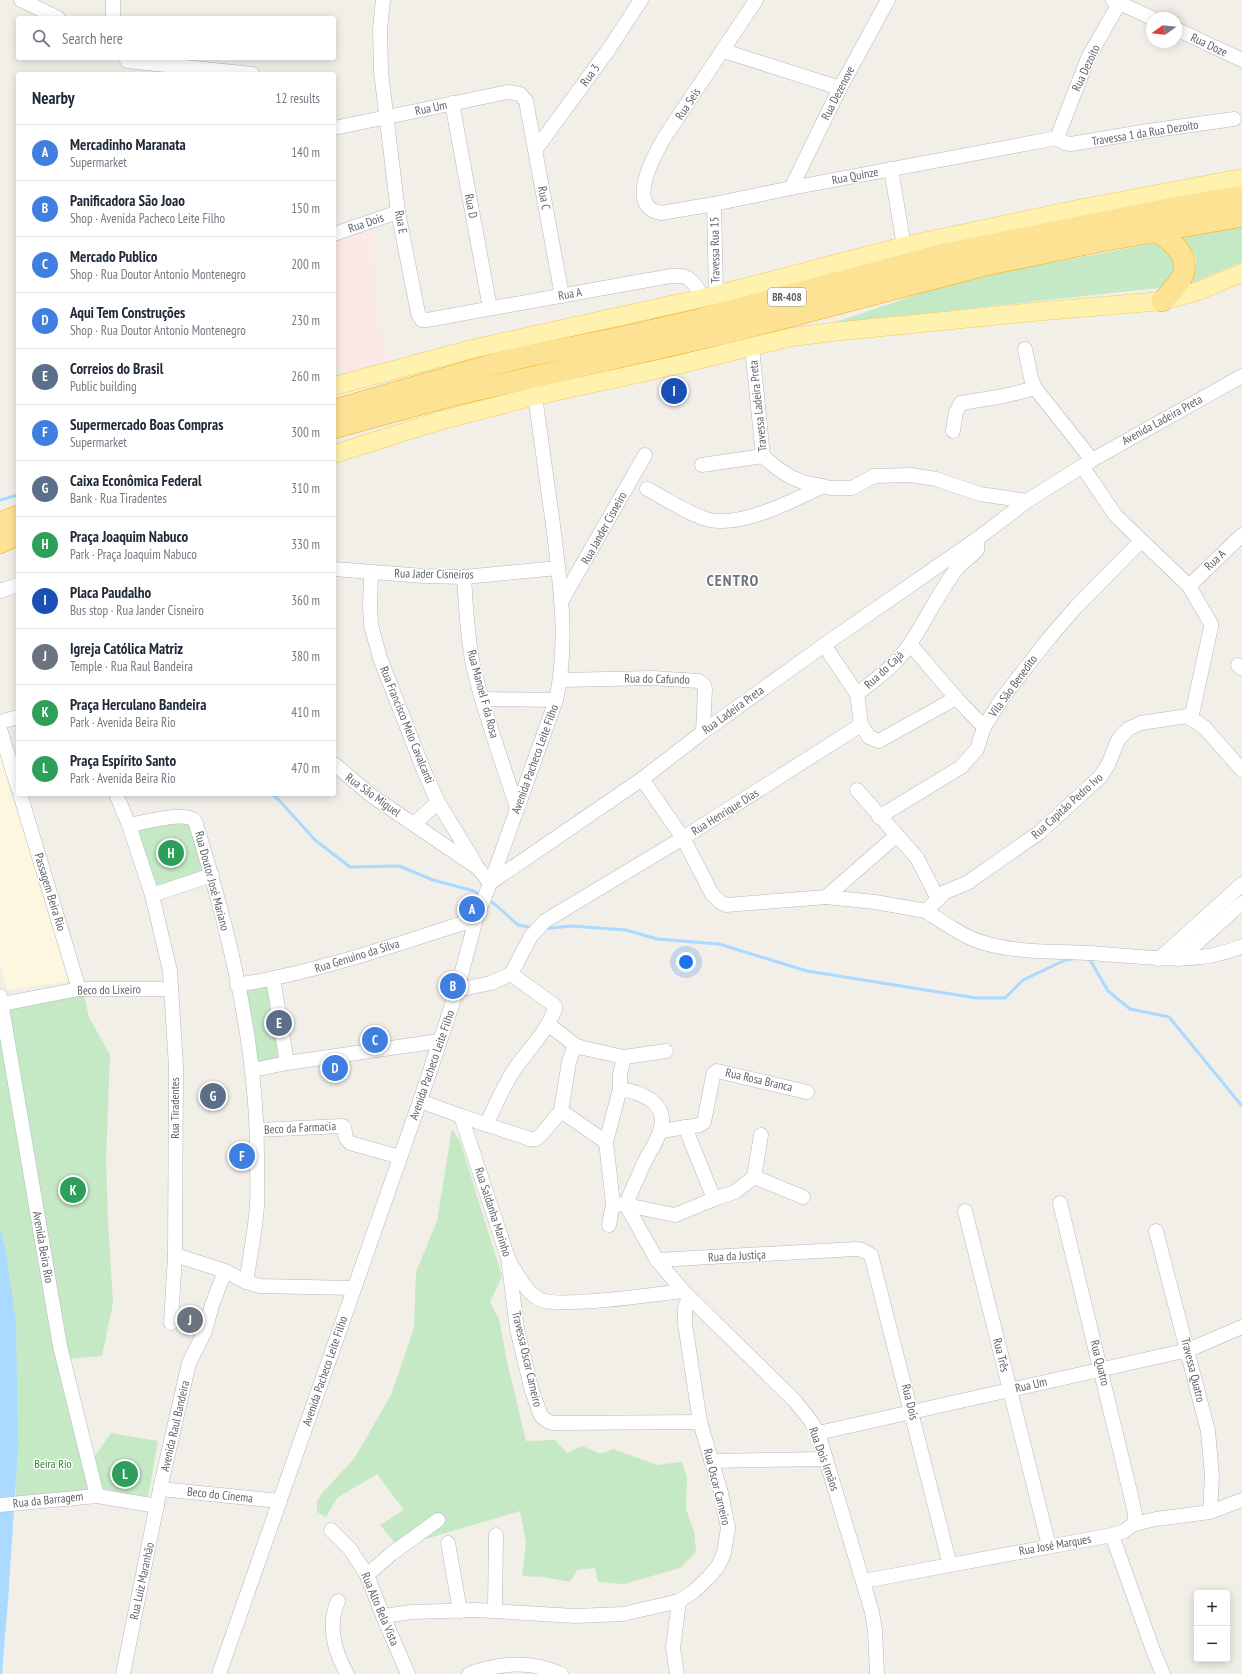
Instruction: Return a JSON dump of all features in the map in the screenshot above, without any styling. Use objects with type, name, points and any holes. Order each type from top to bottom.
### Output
[{"type":"highway","name":"BR-408","points":[[336,409],[491,365],[697,320],[945,254],[1172,208],[1242,196]]},
{"type":"highway","name":"BR-408","points":[[336,427],[454,395],[734,331],[974,268],[1096,242],[1159,232],[1242,216]]},
{"type":"highway","points":[[1159,232],[1180,252],[1184,269],[1178,286],[1162,301]]},
{"type":"highway","points":[[0,523],[16,517]]},
{"type":"highway","points":[[0,543],[16,536]]},
{"type":"main road","points":[[336,385],[472,349],[710,297],[904,246],[1070,211],[1242,178]]},
{"type":"main road","points":[[336,453],[440,421],[535,396],[673,366],[792,337],[1036,312],[1162,301],[1198,291],[1242,273]]},
{"type":"street","points":[[21,0],[54,16]]},
{"type":"street","points":[[112,16],[113,0]]},
{"type":"street","name":"Rua E","points":[[383,0],[380,50],[381,72],[398,212],[418,313],[422,320],[427,320]]},
{"type":"street","name":"Rua 3","points":[[536,149],[609,49],[641,0]]},
{"type":"street","name":"Rua Seis","points":[[654,212],[648,208],[645,202],[644,192],[648,168],[664,138],[724,51],[756,0]]},
{"type":"street","name":"Rua Dezenove","points":[[791,188],[840,88],[888,0]]},
{"type":"street","points":[[1118,1],[1146,15]]},
{"type":"street","name":"Rua Dezoito","points":[[1057,138],[1088,58],[1118,1]]},
{"type":"street","name":"Rua Doze","points":[[1182,32],[1242,60]]},
{"type":"street","points":[[724,51],[840,88]]},
{"type":"street","points":[[126,60],[133,72]]},
{"type":"street","points":[[133,60],[235,72]]},
{"type":"street","name":"Rua Um","points":[[336,128],[512,92],[520,94],[526,101]]},
{"type":"street","name":"Rua C","points":[[526,101],[562,296]]},
{"type":"street","name":"Rua D","points":[[452,103],[490,308]]},
{"type":"street","name":"Travessa 1 da Rua Dezoito","points":[[1057,138],[1065,143],[1071,144],[1234,119]]},
{"type":"street","name":"Rua Quinze","points":[[654,212],[661,213],[714,204],[1057,138]]},
{"type":"street","points":[[891,169],[904,246]]},
{"type":"street","name":"Travessa Rua 15","points":[[710,297],[714,204]]},
{"type":"street","name":"Rua Dois","points":[[336,233],[398,212]]},
{"type":"street","name":"Rua A","points":[[427,320],[677,276],[687,277],[710,297]]},
{"type":"street","name":"Travessa Ladeira Preta","points":[[752,346],[762,456],[791,477],[803,482],[847,489],[856,487],[874,476],[911,475],[936,479],[980,494],[1027,501]]},
{"type":"street","points":[[1025,349],[1031,378],[1035,388],[1087,463],[1116,516],[1189,586],[1211,627],[1194,709],[1192,714],[1188,716],[1204,727],[1242,770]]},
{"type":"street","name":"Avenida Ladeira Preta","points":[[1087,463],[1242,376]]},
{"type":"street","points":[[953,431],[956,412],[961,403],[1004,396],[1035,388]]},
{"type":"street","name":"Avenida Pacheco Leite Filho","points":[[219,1674],[420,1101],[439,1041],[458,990],[476,919],[556,700],[561,680],[563,643],[562,600],[535,396]]},
{"type":"street","name":"Rua Jander Cisneiro","points":[[562,600],[645,455]]},
{"type":"street","points":[[702,465],[762,456]]},
{"type":"street","points":[[1027,501],[1087,463]]},
{"type":"street","points":[[647,489],[699,516],[710,520],[721,521],[762,513],[823,486]]},
{"type":"street","name":"Rua Ladeira Preta","points":[[486,893],[642,779],[702,732],[977,539],[1027,501]]},
{"type":"street","name":"Rua A","points":[[1189,586],[1242,535]]},
{"type":"street","points":[[977,539],[977,550],[961,564],[952,575],[910,644],[956,698],[984,727]]},
{"type":"street","name":"Vila São Benedito","points":[[879,817],[962,767],[977,749],[984,727],[1018,677],[1076,607],[1141,541]]},
{"type":"street","name":"Rua Jader Cisneiros","points":[[336,569],[464,577],[558,568]]},
{"type":"street","name":"Rua Francisco Melo Cavalcanti","points":[[371,572],[370,606],[373,636],[380,658],[424,771],[438,802],[478,868]]},
{"type":"street","name":"Rua Manoel F da Rosa","points":[[464,577],[473,664],[482,699],[517,808]]},
{"type":"street","points":[[0,591],[16,589]]},
{"type":"street","name":"Rua do Cajá","points":[[857,694],[888,669],[910,644]]},
{"type":"street","points":[[824,645],[857,694],[861,725],[869,737],[879,741],[956,698]]},
{"type":"street","name":"Rua do Cafundo","points":[[561,680],[652,678],[699,681],[704,685],[705,689],[702,732]]},
{"type":"street","points":[[482,699],[556,700]]},
{"type":"street","name":"Rua Capitão Pedro Ivo","points":[[926,911],[945,892],[967,884],[996,865],[1045,828],[1100,777],[1108,765],[1118,740],[1128,729],[1141,723],[1188,716]]},
{"type":"street","points":[[0,722],[16,718]]},
{"type":"street","name":"Rua Henrique Dias","points":[[511,974],[531,936],[545,921],[684,838],[861,725]]},
{"type":"street","points":[[0,729],[16,781]]},
{"type":"street","name":"Rua São Miguel","points":[[336,766],[372,796],[478,868],[486,893]]},
{"type":"street","points":[[642,779],[684,838],[712,894],[723,904],[730,905],[826,897],[875,902],[926,911],[980,942],[1018,949],[1109,954],[1159,959],[1179,959],[1206,957],[1228,952],[1242,946]]},
{"type":"street","points":[[857,790],[879,817],[917,858],[938,899]]},
{"type":"street","name":"Passagem Beira Rio","points":[[21,796],[79,989]]},
{"type":"street","name":"Rua Tiradentes","points":[[117,796],[129,825],[152,895],[168,962],[176,1067],[175,1255],[171,1323]]},
{"type":"street","points":[[414,824],[438,802]]},
{"type":"street","name":"Rua Doutor José Mariano","points":[[129,825],[176,817],[193,818],[196,822],[212,875],[237,984],[253,1070],[257,1130],[257,1206],[246,1282]]},
{"type":"street","points":[[826,897],[896,836]]},
{"type":"street","points":[[152,895],[212,875]]},
{"type":"street","points":[[1159,959],[1242,884]]},
{"type":"street","points":[[1179,959],[1242,903]]},
{"type":"street","name":"Rua Genuino da Silva","points":[[237,984],[273,979],[321,967],[476,919]]},
{"type":"street","points":[[458,990],[491,983],[511,974],[555,1006],[555,1010],[538,1041],[523,1058],[509,1078],[486,1125]]},
{"type":"street","points":[[273,979],[288,1063]]},
{"type":"street","name":"Beco do Lixeiro","points":[[1,1000],[79,989],[170,989]]},
{"type":"street","name":"Avenida Beira Rio","points":[[1,1000],[60,1346],[97,1496]]},
{"type":"street","points":[[548,1024],[575,1045],[624,1057],[666,1051]]},
{"type":"street","points":[[253,1070],[288,1063],[439,1041]]},
{"type":"street","points":[[420,1101],[486,1125],[533,1139],[544,1132],[561,1111],[568,1067],[575,1045]]},
{"type":"street","points":[[624,1057],[620,1075],[620,1089],[606,1142],[620,1205],[657,1260],[686,1294]]},
{"type":"street","name":"Rua Rosa Branca","points":[[685,1127],[704,1122],[713,1076],[716,1071],[807,1092]]},
{"type":"street","points":[[609,1225],[635,1182],[661,1131],[660,1113],[657,1105],[651,1099],[634,1091],[620,1089]]},
{"type":"street","points":[[561,1111],[606,1142]]},
{"type":"street","name":"Rua Saldanha Marinho","points":[[461,1116],[509,1262],[536,1297],[547,1302],[686,1294]]},
{"type":"street","name":"Beco da Farmacia","points":[[257,1130],[342,1126],[344,1127],[346,1138],[350,1143],[400,1157]]},
{"type":"street","points":[[661,1131],[685,1127],[714,1199]]},
{"type":"street","points":[[620,1205],[675,1216],[714,1199],[735,1192],[754,1178],[761,1135]]},
{"type":"street","points":[[754,1178],[803,1197]]},
{"type":"street","name":"Rua Quatro","points":[[1060,1203],[1132,1500],[1135,1514],[1134,1524]]},
{"type":"street","name":"Rua Três","points":[[965,1211],[1049,1546]]},
{"type":"street","name":"Travessa Quatro","points":[[1156,1231],[1208,1432],[1212,1476],[1210,1512]]},
{"type":"street","name":"Rua Dois","points":[[856,1249],[869,1253],[874,1261],[950,1565]]},
{"type":"street","name":"Rua da Justiça","points":[[657,1260],[856,1249]]},
{"type":"street","points":[[175,1255],[225,1271],[246,1282],[260,1286],[354,1288]]},
{"type":"street","name":"Travessa Oscar Carneiro","points":[[509,1262],[519,1337],[537,1409],[544,1419],[555,1423],[700,1422]]},
{"type":"street","name":"Avenida Raul Bandeira","points":[[160,1489],[189,1363],[205,1331],[212,1305],[225,1271]]},
{"type":"street","name":"Rua Oscar Carneiro","points":[[383,1616],[412,1612],[495,1610],[600,1616],[629,1613],[679,1601],[693,1592],[709,1577],[718,1566],[724,1553],[728,1528],[721,1493],[700,1422],[685,1324],[686,1294]]},
{"type":"street","name":"Rua Dois Irmãos","points":[[686,1294],[794,1401],[810,1420],[818,1433],[864,1581],[872,1612],[875,1631],[877,1674]]},
{"type":"street","name":"Rua Um","points":[[818,1433],[1188,1350],[1242,1327]]},
{"type":"street","points":[[711,1461],[826,1459]]},
{"type":"street","name":"Beco do Cinema","points":[[160,1489],[280,1501]]},
{"type":"street","name":"Rua Luiz Maranhão","points":[[123,1674],[160,1489]]},
{"type":"street","name":"Rua da Barragem","points":[[0,1505],[97,1496],[157,1506]]},
{"type":"street","name":"Rua José Marques","points":[[864,1581],[1112,1535],[1124,1531],[1134,1524],[1156,1519],[1210,1512],[1242,1500]]},
{"type":"street","points":[[367,1575],[391,1554],[438,1520]]},
{"type":"street","name":"Rua Alto Bela Vista","points":[[331,1530],[350,1548],[367,1575],[408,1674]]},
{"type":"street","points":[[495,1610],[496,1535]]},
{"type":"street","points":[[1112,1535],[1154,1653],[1163,1674]]},
{"type":"street","points":[[448,1543],[460,1611]]},
{"type":"street","points":[[338,1601],[334,1610],[332,1622],[338,1654],[346,1674]]},
{"type":"street","points":[[677,1674],[673,1648],[679,1601]]},
{"type":"street","points":[[469,1674],[487,1671],[511,1664],[522,1664],[547,1668],[561,1674]]},
{"type":"shaded area","points":[[373,228],[375,307],[391,365],[359,375],[346,373],[336,367],[336,240]]},
{"type":"shaded area","points":[[0,753],[3,753],[71,981],[7,990],[0,962]]},
{"type":"green space","points":[[1242,226],[1242,262],[1189,284],[1195,268],[1195,257],[1189,248],[1176,238]]},
{"type":"green space","points":[[1155,243],[1174,255],[1175,269],[1172,280],[1158,288],[830,324],[936,288],[1013,270]]},
{"type":"green space","points":[[189,820],[205,873],[163,888],[152,881],[134,833],[140,827]]},
{"type":"green space","points":[[273,979],[287,1063],[253,1070],[237,985]]},
{"type":"green space","points":[[83,992],[89,1017],[110,1055],[106,1159],[113,1303],[102,1356],[68,1359],[7,1009]]},
{"type":"green space","name":"Beira Rio","points":[[0,997],[67,1377],[97,1496],[15,1503],[18,1451],[5,1246],[0,1228]]},
{"type":"green space","points":[[452,1129],[460,1141],[502,1276],[490,1302],[499,1319],[507,1361],[526,1441],[555,1440],[567,1453],[583,1446],[600,1454],[613,1449],[657,1465],[682,1462],[687,1478],[686,1509],[694,1532],[696,1552],[680,1568],[624,1584],[598,1582],[595,1568],[577,1570],[570,1582],[543,1577],[522,1576],[526,1542],[520,1511],[419,1541],[396,1544],[380,1525],[404,1510],[377,1474],[337,1498],[326,1517],[317,1512],[317,1501],[324,1491],[354,1459],[391,1395],[414,1328],[416,1272],[437,1221]]},
{"type":"green space","points":[[111,1433],[158,1441],[148,1497],[103,1489],[93,1459]]},
{"type":"water","points":[[0,1228],[5,1246],[16,1322],[18,1451],[2,1674],[0,1674]]},
{"type":"waterway","points":[[0,500],[16,496]]},
{"type":"waterway","points":[[274,796],[315,840],[350,867],[399,866],[433,880],[474,891],[480,895]]},
{"type":"waterway","points":[[487,899],[518,925],[534,928]]},
{"type":"waterway","points":[[543,929],[571,926],[626,930],[657,939],[719,944],[807,971],[976,998],[1005,998],[1023,980],[1065,960],[1073,959]]},
{"type":"waterway","points":[[1089,958],[1108,991],[1130,1009],[1169,1017],[1242,1106]]},
{"type":"place","name":"Placa Paudalho","points":[[674,391]]},
{"type":"place","name":"Praça Joaquim Nabuco","points":[[171,853]]},
{"type":"place","name":"Mercadinho Maranata","points":[[472,909]]},
{"type":"place","name":"Panificadora São Joao","points":[[453,986]]},
{"type":"place","name":"Correios do Brasil","points":[[279,1023]]},
{"type":"place","name":"Mercado Publico","points":[[375,1040]]},
{"type":"place","name":"Aqui Tem Construções","points":[[335,1068]]},
{"type":"place","name":"Caixa Econômica Federal","points":[[213,1096]]},
{"type":"place","name":"Supermercado Boas Compras","points":[[242,1156]]},
{"type":"place","name":"Praça Herculano Bandeira","points":[[73,1190]]},
{"type":"place","name":"Igreja Católica Matriz","points":[[190,1320]]},
{"type":"place","name":"Praça Espírito Santo","points":[[125,1474]]},
{"type":"district","name":"CENTRO","points":[[733,580]]}]
